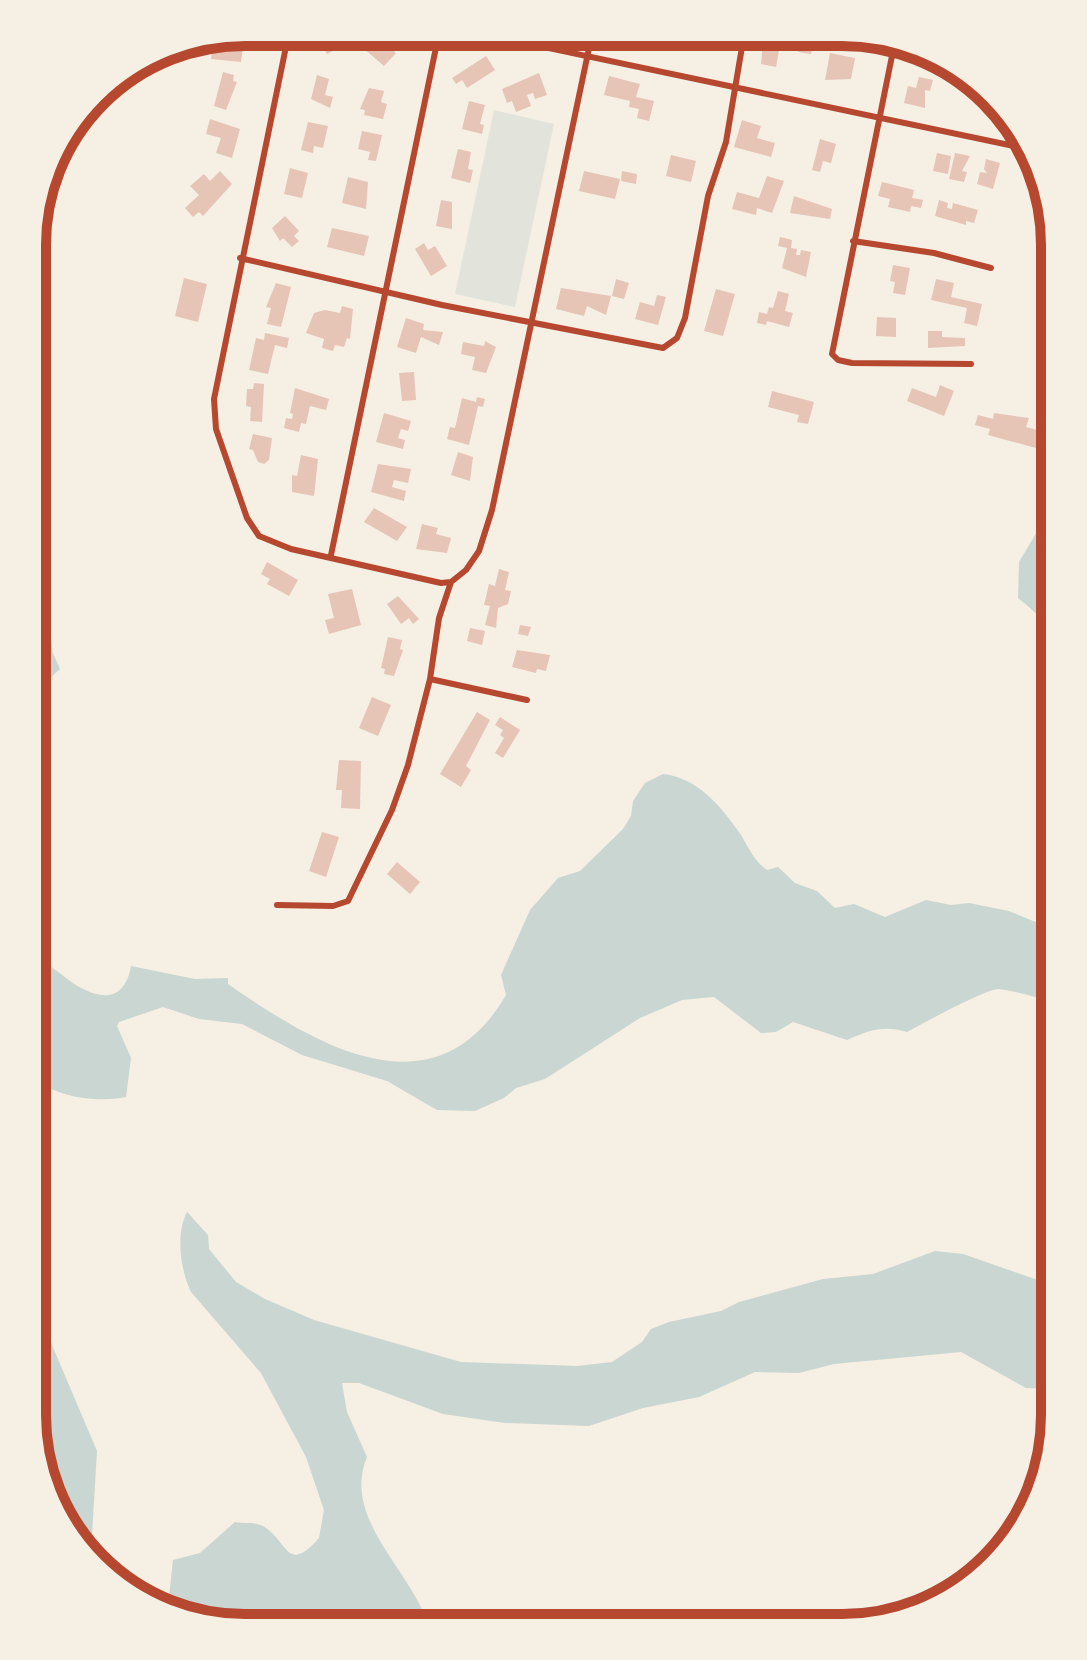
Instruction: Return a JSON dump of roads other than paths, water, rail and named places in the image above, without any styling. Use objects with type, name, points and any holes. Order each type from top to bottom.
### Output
[{"type":"street","points":[[286,46],[240,258],[214,399],[216,429],[247,518],[259,536],[277,544],[441,583],[451,582]]},
{"type":"street","points":[[331,555],[436,46]]},
{"type":"street","points":[[542,46],[1013,145]]},
{"type":"street","points":[[277,905],[333,906],[347,901],[392,810],[408,765],[430,679],[439,618],[451,582],[473,563],[485,535],[589,46]]},
{"type":"street","points":[[240,258],[530,323],[648,348],[663,348],[677,338],[685,318],[708,196],[726,142],[742,46]]},
{"type":"street","points":[[893,53],[831,343],[835,358],[852,363],[971,364]]},
{"type":"street","points":[[853,241],[944,255],[991,268]]},
{"type":"street","points":[[430,679],[527,700]]}]
